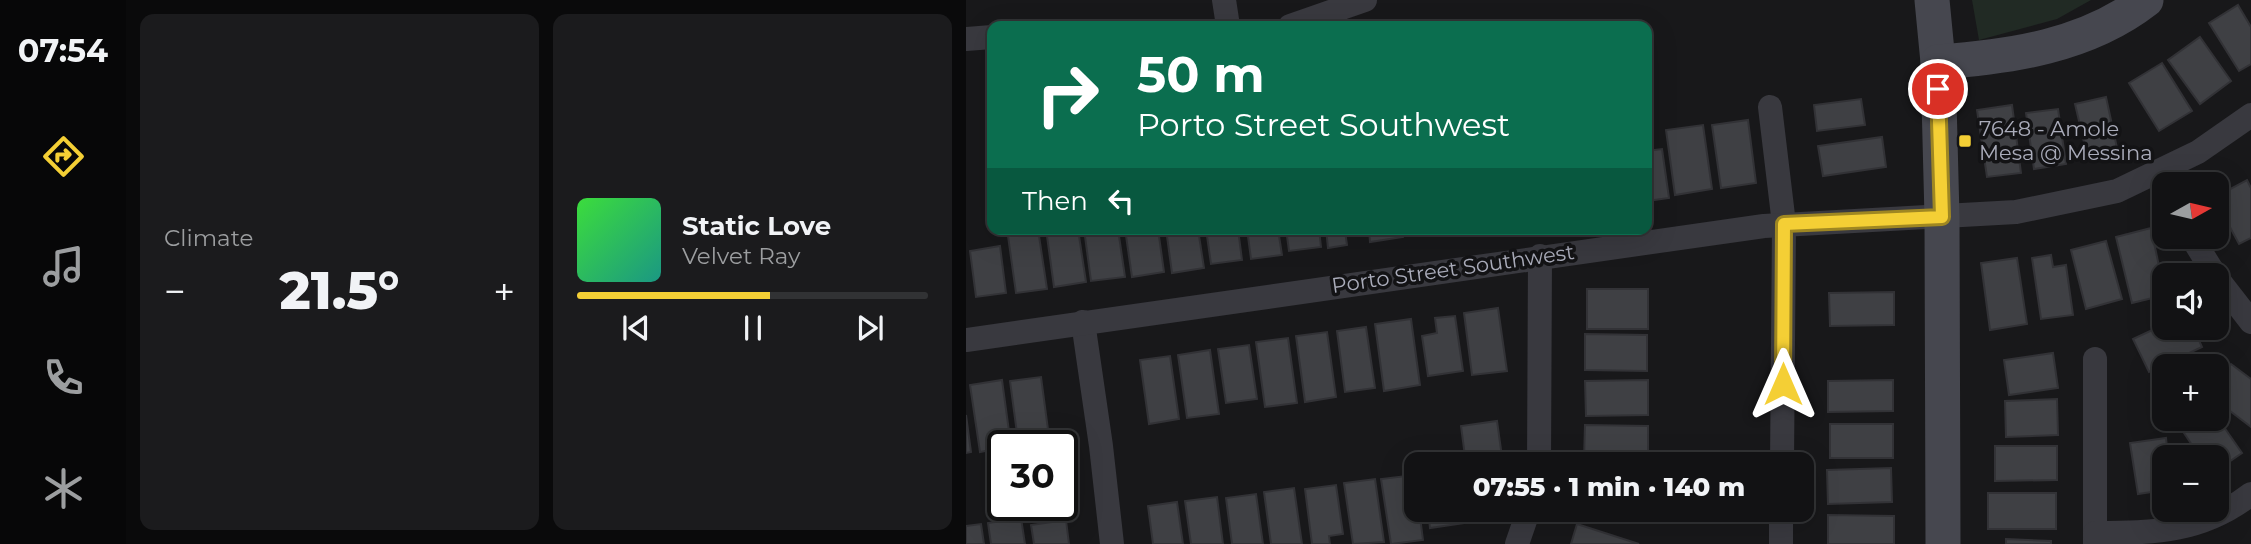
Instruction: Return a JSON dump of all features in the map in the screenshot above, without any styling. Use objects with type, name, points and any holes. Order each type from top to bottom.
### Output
[{"type":"street","points":[[1224,0],[1227,21]]},
{"type":"street","points":[[1305,21],[1366,0]]},
{"type":"street","points":[[1932,0],[1938,62],[1942,217],[1943,544]]},
{"type":"street","points":[[1938,62],[2002,57],[2056,43],[2108,25],[2146,0]]},
{"type":"street","points":[[966,36],[987,37]]},
{"type":"street","points":[[1770,107],[1784,224],[1782,452]]},
{"type":"street","name":"Porto Street Southwest","points":[[2173,172],[2251,115]]},
{"type":"street","name":"Porto Street Southwest","points":[[966,340],[1541,256],[1784,224],[2016,212],[2152,183]]},
{"type":"street","points":[[1539,452],[1541,256]]},
{"type":"street","points":[[2229,293],[2251,322]]},
{"type":"street","points":[[1083,322],[1112,544]]},
{"type":"street","points":[[2095,359],[2095,538],[2178,529],[2220,516],[2251,494]]},
{"type":"street","points":[[1517,544],[1525,522]]},
{"type":"street","points":[[1781,544],[1782,522]]},
{"type":"shaded area","points":[[1972,0],[2091,0],[2057,19],[1979,40]]},
{"type":"building","points":[[2238,5],[2251,27],[2251,64],[2239,71],[2209,23]]},
{"type":"building","points":[[2200,37],[2231,81],[2200,104],[2168,60]]},
{"type":"building","points":[[2162,63],[2192,111],[2159,131],[2129,83]]},
{"type":"building","points":[[2106,97],[2117,148],[2087,155],[2075,104]]},
{"type":"building","points":[[1861,99],[1865,125],[1817,131],[1814,105]]},
{"type":"building","points":[[2012,105],[2021,173],[1987,177],[1977,110]]},
{"type":"building","points":[[2058,109],[2066,164],[2034,169],[2026,113]]},
{"type":"building","points":[[1748,120],[1756,183],[1721,188],[1712,125]]},
{"type":"building","points":[[1703,125],[1712,189],[1675,195],[1666,130]]},
{"type":"building","points":[[1882,137],[1886,167],[1823,176],[1818,146]]},
{"type":"building","points":[[1662,149],[1669,198],[1652,200],[1652,150]]},
{"type":"building","points":[[2247,180],[2251,188],[2251,238],[2239,244],[2230,227],[2230,189]]},
{"type":"building","points":[[2151,228],[2152,249],[2155,249],[2158,263],[2152,263],[2152,298],[2132,303],[2116,237]]},
{"type":"building","points":[[1008,235],[1039,235],[1047,289],[1016,293]]},
{"type":"building","points":[[1047,235],[1079,235],[1086,282],[1054,287]]},
{"type":"building","points":[[1085,235],[1119,235],[1125,277],[1091,281]]},
{"type":"building","points":[[1126,235],[1159,235],[1164,272],[1132,277]]},
{"type":"building","points":[[1167,235],[1199,235],[1204,268],[1172,273]]},
{"type":"building","points":[[1207,235],[1239,235],[1242,260],[1211,264]]},
{"type":"building","points":[[1248,235],[1279,235],[1282,255],[1251,259]]},
{"type":"building","points":[[1287,235],[1320,235],[1321,247],[1289,251]]},
{"type":"building","points":[[1327,235],[1346,235],[1347,245],[1328,248]]},
{"type":"building","points":[[1369,235],[1403,235],[1403,237],[1370,242]]},
{"type":"building","points":[[2106,241],[2122,299],[2086,309],[2071,250]]},
{"type":"building","points":[[1000,246],[1006,293],[976,297],[970,251]]},
{"type":"building","points":[[2051,255],[2053,267],[2066,265],[2073,315],[2041,319],[2032,258]]},
{"type":"building","points":[[2017,258],[2027,324],[1990,330],[1981,263]]},
{"type":"building","points":[[1587,289],[1648,289],[1648,329],[1587,329]]},
{"type":"building","points":[[1894,292],[1894,325],[1830,326],[1829,293]]},
{"type":"building","points":[[1498,308],[1507,371],[1472,375],[1464,313]]},
{"type":"building","points":[[1455,316],[1463,371],[1428,376],[1422,336],[1437,333],[1435,318]]},
{"type":"building","points":[[1411,319],[1420,385],[1384,391],[1375,324]]},
{"type":"building","points":[[1366,327],[1375,388],[1345,392],[1337,331]]},
{"type":"building","points":[[2152,330],[2152,340],[2199,340],[2202,347],[2187,354],[2152,354],[2152,371],[2149,372],[2133,339]]},
{"type":"building","points":[[1327,332],[1336,397],[1305,402],[1296,336]]},
{"type":"building","points":[[1585,334],[1647,335],[1647,371],[1585,370]]},
{"type":"building","points":[[1288,338],[1297,403],[1265,407],[1256,342]]},
{"type":"building","points":[[1249,345],[1257,399],[1226,403],[1218,349]]},
{"type":"building","points":[[1210,350],[1219,414],[1187,418],[1178,355]]},
{"type":"building","points":[[2053,353],[2058,388],[2009,395],[2004,360]]},
{"type":"building","points":[[1170,356],[1179,419],[1149,424],[1140,360]]},
{"type":"building","points":[[2231,364],[2251,379],[2251,427],[2229,410]]},
{"type":"building","points":[[1041,377],[1048,430],[1017,430],[1010,381]]},
{"type":"building","points":[[1002,380],[1009,430],[987,430],[987,451],[980,452],[970,385]]},
{"type":"building","points":[[1648,380],[1648,415],[1586,416],[1585,381]]},
{"type":"building","points":[[1893,380],[1893,411],[1828,412],[1828,381]]},
{"type":"building","points":[[2057,399],[2058,435],[2006,437],[2005,401]]},
{"type":"building","points":[[966,415],[971,452],[966,453]]},
{"type":"building","points":[[1497,421],[1501,452],[1464,452],[1461,426]]},
{"type":"building","points":[[1830,424],[1893,424],[1893,458],[1830,458]]},
{"type":"building","points":[[1585,425],[1648,426],[1648,452],[1584,452]]},
{"type":"building","points":[[2183,431],[2227,431],[2242,453],[2229,462],[2229,445],[2192,445]]},
{"type":"building","points":[[2166,438],[2167,445],[2152,445],[2152,492],[2138,494],[2130,443]]},
{"type":"building","points":[[1995,446],[2057,446],[2057,480],[1995,481]]},
{"type":"building","points":[[1891,468],[1892,502],[1828,504],[1827,470]]},
{"type":"building","points":[[1404,476],[1404,522],[1421,522],[1423,540],[1391,544],[1381,479]]},
{"type":"building","points":[[1375,479],[1384,542],[1353,544],[1344,483]]},
{"type":"building","points":[[1336,485],[1343,534],[1329,536],[1330,544],[1312,544],[1305,489]]},
{"type":"building","points":[[1294,488],[1302,544],[1271,544],[1264,492]]},
{"type":"building","points":[[1988,493],[2056,493],[2056,529],[1988,529]]},
{"type":"building","points":[[1256,494],[1263,544],[1232,544],[1226,498]]},
{"type":"building","points":[[1217,497],[1223,544],[1191,544],[1185,501]]},
{"type":"building","points":[[1177,502],[1183,544],[1153,544],[1148,506]]},
{"type":"building","points":[[1828,515],[1894,516],[1894,544],[1828,544]]},
{"type":"building","points":[[1021,521],[1025,544],[991,544],[988,523]]},
{"type":"building","points":[[1066,521],[1069,544],[1034,544],[1031,525]]},
{"type":"building","points":[[1429,522],[1465,522],[1465,523],[1430,528]]},
{"type":"building","points":[[981,524],[984,544],[966,544],[966,526]]},
{"type":"building","points":[[1577,524],[1639,544],[1571,544]]},
{"type":"building","points":[[2006,539],[2051,541],[2051,544],[2006,544]]},
{"type":"place","name":"7648 - Amole Mesa @ Messina","points":[[1965,141]]},
{"type":"route","points":[[1783,384],[1784,224],[1942,217],[1938,89]]}]
